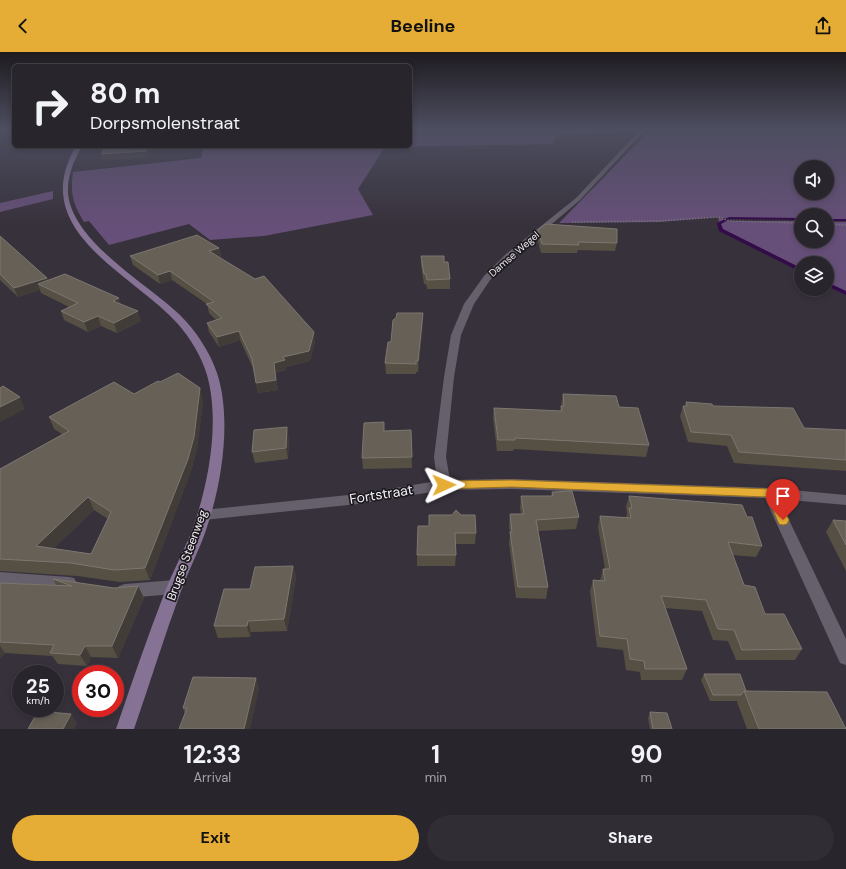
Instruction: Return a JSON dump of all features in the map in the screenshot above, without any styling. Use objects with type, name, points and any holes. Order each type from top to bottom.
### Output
[{"type":"main road","name":"Brugse Steenweg","points":[[73,161],[67,173],[66,196],[68,208],[79,228],[96,248],[177,317],[202,350],[212,375],[217,393],[218,446],[204,515],[175,587],[125,729]]},
{"type":"street","name":"Damse Wegel","points":[[444,485],[440,458],[449,377],[456,335],[462,319],[475,294],[487,278],[509,256],[551,223],[578,199],[614,161]]},
{"type":"street","name":"Fortstraat","points":[[204,515],[358,499],[444,485],[512,484],[770,493],[846,500]]},
{"type":"street","points":[[770,493],[846,657]]},
{"type":"street","points":[[0,578],[82,585]]},
{"type":"street","points":[[112,589],[131,591],[175,587]]},
{"type":"path","points":[[551,223],[659,221],[696,217],[718,217],[730,221],[794,223]]},
{"type":"path","points":[[834,224],[846,225]]},
{"type":"shaded area","points":[[177,161],[376,161],[358,189],[373,215],[264,236],[210,240],[189,224],[109,245],[89,221],[84,222],[77,210],[72,193],[73,172]]},
{"type":"shaded area","points":[[620,161],[794,161],[794,200],[834,200],[834,161],[846,161],[846,220],[834,220],[834,208],[794,208],[794,219],[720,218],[730,221],[794,221],[794,248],[834,248],[834,222],[846,222],[846,293],[834,287],[834,256],[794,256],[794,266],[721,230],[718,217],[660,222],[559,223]]},
{"type":"shaded area","points":[[53,191],[53,199],[0,212],[0,203]]},
{"type":"building","points":[[546,224],[617,229],[617,243],[578,242],[579,245],[542,244],[538,230]]},
{"type":"building","points":[[197,235],[219,248],[209,251],[255,279],[264,276],[314,332],[309,351],[283,357],[285,360],[274,363],[276,380],[256,383],[252,359],[239,331],[217,337],[207,323],[222,318],[206,304],[214,302],[170,271],[158,275],[130,256]]},
{"type":"building","points":[[0,236],[47,278],[14,288],[0,274]]},
{"type":"building","points":[[421,256],[444,256],[444,262],[448,262],[450,279],[427,280],[426,274],[424,274]]},
{"type":"building","points":[[65,274],[119,298],[113,301],[138,311],[114,323],[98,316],[84,322],[61,311],[78,303],[38,284]]},
{"type":"building","points":[[397,313],[423,313],[418,361],[416,361],[416,364],[385,363],[388,342],[391,342],[393,320],[396,318]]},
{"type":"building","points":[[178,373],[200,388],[194,437],[188,459],[145,568],[114,570],[71,563],[0,559],[0,469],[69,431],[49,417],[114,382],[134,394],[158,381],[160,382]],"holes":[[[88,497],[111,512],[91,554],[36,546]]]},
{"type":"building","points":[[3,386],[20,397],[0,407],[0,388]]},
{"type":"building","points":[[563,394],[616,396],[619,407],[638,408],[649,445],[515,438],[515,440],[498,440],[494,408],[562,411],[561,406],[564,406]]},
{"type":"building","points":[[686,402],[712,404],[713,406],[793,408],[804,428],[846,430],[846,460],[739,452],[731,435],[691,432],[683,406],[687,406]]},
{"type":"building","points":[[384,422],[384,431],[411,430],[412,457],[362,458],[364,423]]},
{"type":"building","points":[[287,427],[286,448],[252,452],[254,430]]},
{"type":"building","points":[[572,491],[579,517],[536,520],[548,587],[518,587],[510,532],[512,532],[510,514],[524,514],[521,496],[553,496],[552,492]]},
{"type":"building","points":[[629,496],[742,505],[747,517],[752,517],[762,546],[728,542],[744,585],[755,587],[765,614],[784,614],[802,649],[742,650],[734,630],[718,629],[706,600],[661,596],[687,669],[645,669],[644,661],[630,659],[627,639],[600,636],[593,580],[605,581],[603,569],[610,569],[600,516],[631,518],[629,508],[632,508]]},
{"type":"building","points":[[456,510],[461,515],[475,515],[476,533],[455,533],[456,555],[417,555],[418,526],[429,526],[429,515],[452,515]]},
{"type":"building","points":[[833,520],[846,521],[846,545]]},
{"type":"building","points":[[293,566],[284,619],[248,621],[247,626],[214,626],[224,589],[250,589],[255,567]]},
{"type":"building","points":[[53,579],[114,588],[138,586],[112,646],[85,646],[80,655],[50,653],[54,645],[0,642],[0,583],[72,586]]},
{"type":"building","points":[[704,674],[740,674],[746,691],[744,691],[741,695],[713,695]]},
{"type":"building","points":[[193,677],[256,678],[244,729],[179,729],[187,708],[183,708]]},
{"type":"building","points":[[744,691],[827,692],[846,729],[759,729]]},
{"type":"building","points":[[650,712],[667,713],[672,729],[653,729]]},
{"type":"building","points":[[64,713],[71,714],[63,729],[28,729],[35,717],[64,717]]},
{"type":"waterway","points":[[794,219],[729,218],[719,223],[721,230],[794,266]]},
{"type":"waterway","points":[[834,220],[846,220]]},
{"type":"waterway","points":[[834,287],[846,293]]},
{"type":"route","points":[[444,485],[512,484],[770,493],[783,520]]}]
